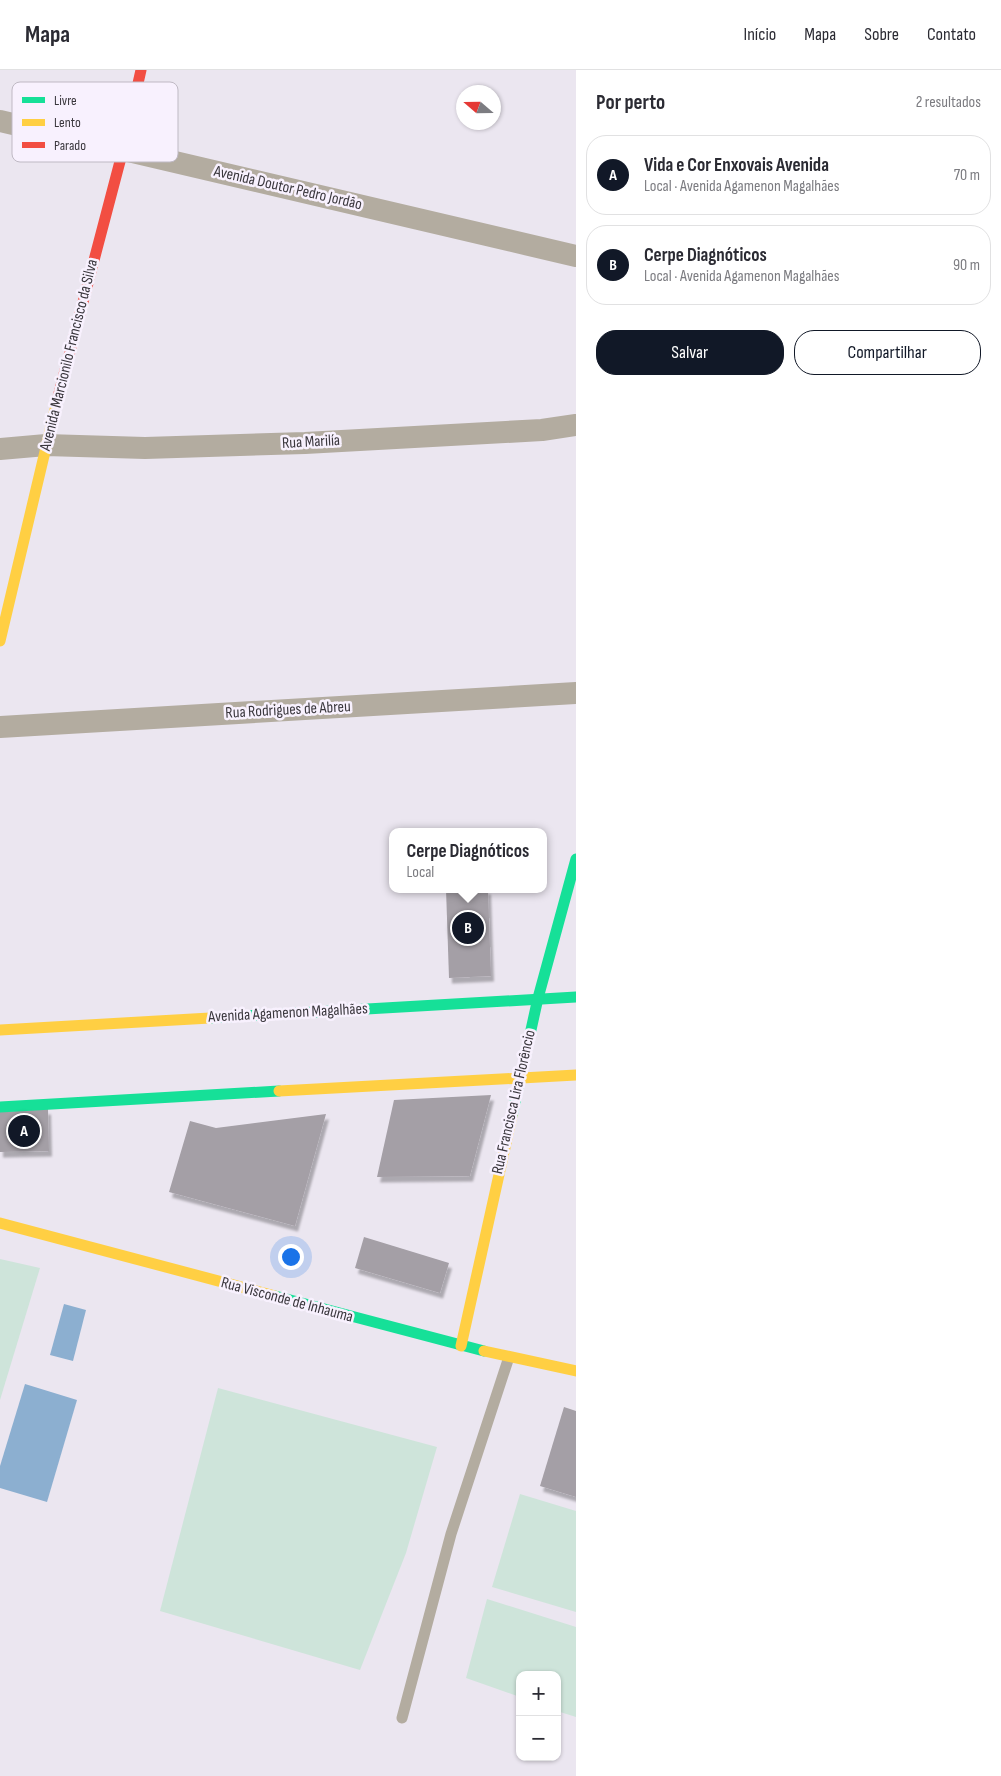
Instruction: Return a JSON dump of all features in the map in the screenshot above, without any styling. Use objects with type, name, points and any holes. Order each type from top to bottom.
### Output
[{"type":"street","name":"Avenida Marcionilo Francisco da Silva","points":[[0,641],[46,445],[120,162]]},
{"type":"street","name":"Avenida Doutor Pedro Jordão","points":[[174,162],[576,256]]},
{"type":"street","name":"Rua Marilía","points":[[0,450],[46,445],[145,448],[305,443],[542,430],[576,425]]},
{"type":"street","name":"Rua Rodrigues de Abreu","points":[[0,727],[576,694]]},
{"type":"street","name":"Rua Francisca Lira Florêncio","points":[[461,1346],[519,1078],[538,998],[576,859]]},
{"type":"street","name":"Avenida Agamenon Magalhães","points":[[0,1030],[576,997]]},
{"type":"street","points":[[0,1106],[576,1075]]},
{"type":"street","name":"Rua Visconde de Inhauma","points":[[0,1223],[461,1346],[576,1371]]},
{"type":"lane","points":[[402,1718],[451,1534],[509,1357]]},
{"type":"green space","points":[[0,1259],[40,1268],[0,1400]]},
{"type":"green space","points":[[218,1388],[437,1447],[406,1553],[360,1670],[160,1611]]},
{"type":"green space","points":[[520,1494],[576,1511],[576,1612],[492,1587]]},
{"type":"green space","points":[[487,1599],[576,1627],[576,1717],[561,1712],[561,1671],[516,1671],[516,1696],[466,1678]]},
{"type":"water","points":[[64,1304],[86,1310],[73,1361],[50,1355]]},
{"type":"water","points":[[25,1384],[77,1400],[47,1502],[0,1488],[0,1466]]},
{"type":"building","points":[[446,893],[488,893],[491,976],[449,978]]},
{"type":"building","points":[[491,1095],[470,1176],[377,1177],[394,1100]]},
{"type":"building","points":[[48,1109],[49,1151],[0,1152],[0,1112]]},
{"type":"building","points":[[326,1114],[295,1226],[169,1192],[190,1121],[216,1128]]},
{"type":"building","points":[[364,1237],[449,1263],[440,1293],[355,1268]]},
{"type":"building","points":[[564,1407],[576,1411],[576,1497],[540,1486]]},
{"type":"traffic: fast","points":[[512,1116],[538,998],[576,859]]},
{"type":"traffic: fast","points":[[210,1018],[576,997]]},
{"type":"traffic: fast","points":[[0,1107],[279,1091]]},
{"type":"traffic: fast","points":[[275,1296],[484,1351]]},
{"type":"traffic: slow","points":[[0,641],[57,401]]},
{"type":"traffic: slow","points":[[0,1030],[210,1018]]},
{"type":"traffic: slow","points":[[279,1091],[576,1075]]},
{"type":"traffic: slow","points":[[461,1346],[512,1116]]},
{"type":"traffic: slow","points":[[0,1223],[275,1296]]},
{"type":"traffic: slow","points":[[484,1351],[576,1371]]},
{"type":"traffic: jam","points":[[138,82],[141,70]]},
{"type":"traffic: jam","points":[[57,401],[120,162]]},
{"type":"place","name":"Cerpe Diagnóticos","points":[[468,928]]},
{"type":"place","name":"Vida e Cor Enxovais Avenida","points":[[24,1131]]}]
